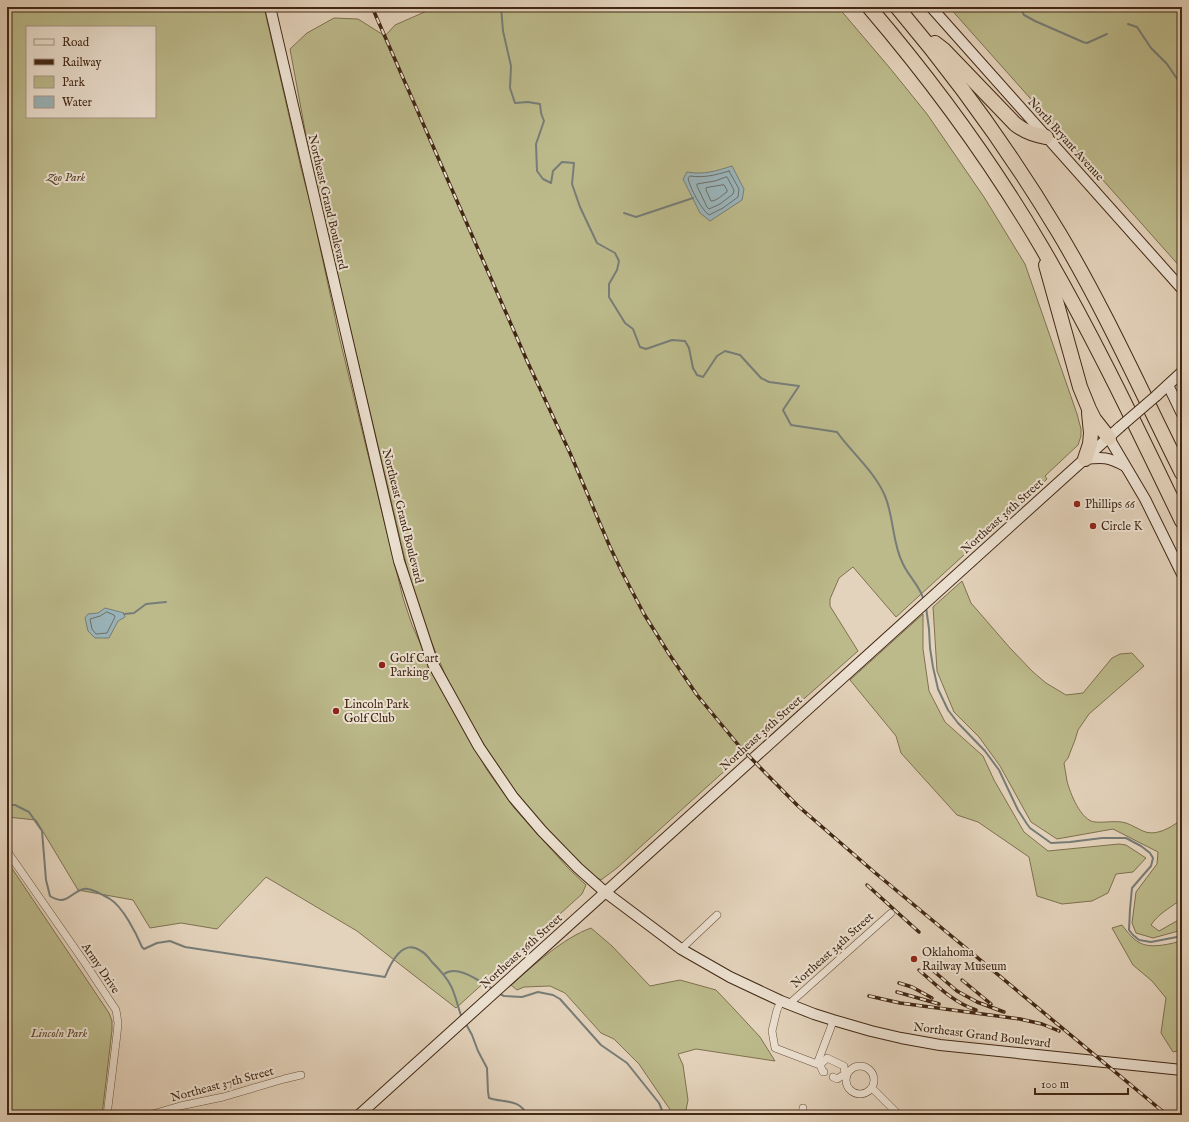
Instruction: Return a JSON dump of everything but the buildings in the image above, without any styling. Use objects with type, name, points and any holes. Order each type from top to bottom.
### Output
[{"type":"highway","points":[[869,7],[952,111],[985,157],[1040,245],[1066,290],[1122,398],[1182,521]]},
{"type":"highway","points":[[897,7],[963,89],[990,126],[1059,234],[1082,273],[1106,319],[1156,417],[1182,473]]},
{"type":"highway","points":[[910,22],[944,50],[1015,124],[1030,133],[1046,136]]},
{"type":"highway","points":[[1040,245],[1073,367],[1080,387],[1094,419],[1109,438]]},
{"type":"highway","points":[[1085,459],[1090,444],[1091,433],[1089,408]]},
{"type":"street","name":"Northeast Grand Boulevard","points":[[270,7],[398,561],[433,664],[479,747],[513,797],[542,831],[578,868],[605,892],[681,949],[730,976],[785,1003],[833,1020],[901,1038],[940,1045],[1182,1070]]},
{"type":"street","name":"North Bryant Avenue","points":[[931,7],[1182,289]]},
{"type":"street","name":"Northeast 36th Street","points":[[359,1115],[1182,372]]},
{"type":"street","points":[[1168,385],[1182,414]]},
{"type":"street","points":[[1109,438],[1144,499],[1182,574]]},
{"type":"street","points":[[1085,459],[1101,457],[1110,459],[1125,466]]},
{"type":"street","name":"Army Drive","points":[[7,851],[86,963],[116,1010],[118,1023],[107,1115]]},
{"type":"street","name":"Northeast 34th Street","points":[[785,1003],[891,913]]},
{"type":"street","points":[[681,949],[717,914]]},
{"type":"street","points":[[785,1003],[777,1010],[772,1031],[775,1048],[819,1064],[824,1072]]},
{"type":"street","points":[[819,1064],[833,1020]]},
{"type":"street","points":[[819,1064],[827,1058],[844,1066],[846,1074],[846,1084],[851,1092],[864,1094],[872,1088],[874,1079],[870,1070],[862,1066],[853,1068],[846,1074],[837,1079],[833,1077]]},
{"type":"street","name":"Northeast 37th Street","points":[[149,1115],[180,1106],[223,1097],[301,1075]]},
{"type":"street","points":[[872,1088],[899,1115]]},
{"type":"green space","name":"Zoo Park","points":[[7,7],[264,7],[312,210],[339,336],[403,598],[412,625],[437,681],[487,770],[514,808],[568,868],[586,885],[582,894],[456,1008],[357,931],[266,877],[217,929],[181,923],[150,928],[133,900],[78,890],[36,820],[7,817]]},
{"type":"green space","points":[[436,7],[838,7],[927,114],[984,197],[1025,264],[1081,429],[1081,436],[1078,445],[1045,476],[1047,479],[896,617],[853,567],[839,578],[830,599],[830,606],[858,651],[754,743],[617,868],[601,880],[592,875],[548,830],[518,795],[475,731],[447,679],[422,620],[413,593],[312,168],[290,49],[307,33],[334,18],[358,19],[385,36],[395,25]]},
{"type":"green space","points":[[949,7],[1182,7],[1182,269]]},
{"type":"green space","points":[[962,581],[971,603],[1010,648],[1046,683],[1066,695],[1083,693],[1112,658],[1120,654],[1132,653],[1144,666],[1089,714],[1078,730],[1068,758],[1064,763],[1067,781],[1073,799],[1085,817],[1090,820],[1095,822],[1122,822],[1148,833],[1153,833],[1169,828],[1182,819],[1182,899],[1161,914],[1151,925],[1159,931],[1182,918],[1182,930],[1153,938],[1136,933],[1132,923],[1136,892],[1157,864],[1158,852],[1113,829],[1057,839],[1031,822],[1000,766],[979,737],[954,712],[937,671],[933,607]]},
{"type":"green space","points":[[923,614],[923,649],[929,691],[945,722],[983,756],[994,780],[1024,832],[1048,851],[1119,844],[1126,845],[1146,858],[1133,872],[1116,874],[1108,893],[1092,901],[1062,904],[1037,896],[1029,857],[978,822],[957,815],[901,753],[896,736],[850,680]]},
{"type":"green space","name":"Lincoln Park","points":[[7,861],[109,1013],[112,1021],[102,1115],[7,1115]]},
{"type":"green space","points":[[1122,925],[1135,940],[1149,946],[1175,943],[1182,940],[1182,1050],[1173,1052],[1161,1033],[1166,998],[1152,981],[1133,965],[1112,928]]},
{"type":"green space","points":[[591,928],[612,946],[650,986],[680,980],[716,990],[760,1037],[775,1061],[696,1049],[678,1054],[683,1065],[688,1100],[685,1115],[673,1114],[639,1064],[614,1039],[601,1033],[565,993],[550,986],[524,987],[517,990],[511,985],[559,945],[580,932]]},
{"type":"water","points":[[732,166],[744,189],[742,200],[710,221],[700,213],[683,179],[687,172],[704,173]]},
{"type":"water","points":[[105,608],[124,613],[125,617],[118,621],[109,638],[95,638],[88,631],[85,618],[88,614],[98,613]]},
{"type":"waterway","points":[[501,7],[503,31],[511,66],[510,88],[515,103],[528,102],[540,104],[544,121],[536,144],[537,171],[543,179],[551,183],[553,171],[562,162],[574,163],[572,184],[580,207],[597,243],[615,253],[619,261],[617,270],[609,284],[609,297],[625,323],[633,329],[640,347],[646,349],[672,340],[685,341],[689,348],[693,368],[697,375],[703,377],[717,356],[725,351],[740,355],[761,378],[769,382],[799,386],[783,410],[791,425],[837,432],[869,471],[881,487],[888,504],[899,556],[920,591],[924,601]]},
{"type":"waterway","points":[[1020,7],[1024,15],[1083,42],[1087,43],[1107,34]]},
{"type":"waterway","points":[[1128,24],[1137,27],[1151,48],[1167,64],[1182,86]]},
{"type":"waterway","points":[[624,213],[636,217],[693,198]]},
{"type":"waterway","points":[[124,614],[134,613],[146,604],[166,602]]},
{"type":"waterway","points":[[926,607],[930,648],[938,689],[948,710],[958,723],[985,751],[999,770],[1018,810],[1030,828],[1051,843],[1102,838],[1126,838],[1141,846],[1150,853],[1153,858],[1151,866],[1132,888],[1129,930],[1139,940],[1151,942],[1182,936]]},
{"type":"waterway","points":[[7,805],[15,805],[29,812],[42,831],[46,880],[50,896],[61,900],[86,889],[92,890],[107,897],[120,908],[144,949],[157,943],[170,941],[185,947],[385,977],[398,954],[409,947],[415,948],[425,954],[447,979],[453,990],[462,1018]]},
{"type":"waterway","points":[[444,974],[450,971],[456,971],[469,975],[493,989]]},
{"type":"waterway","points":[[498,993],[504,996],[522,997],[538,992],[553,995],[560,999],[601,1045],[627,1063],[659,1103],[664,1115]]},
{"type":"waterway","points":[[466,1024],[487,1068],[489,1098],[515,1103],[520,1106],[527,1115]]},
{"type":"railway","points":[[372,7],[528,363],[570,453],[610,547],[644,614],[697,695],[740,747],[798,806],[873,871],[1167,1115]]},
{"type":"railway","points":[[867,885],[919,932]]},
{"type":"railway","points":[[923,962],[957,991],[977,1002],[1004,1012]]},
{"type":"railway","points":[[919,970],[960,1003],[976,1010]]},
{"type":"railway","points":[[962,980],[991,1004]]},
{"type":"railway","points":[[899,983],[912,987],[932,998]]},
{"type":"railway","points":[[897,992],[939,1004]]},
{"type":"railway","points":[[869,996],[900,1003],[1020,1019],[1042,1024],[1059,1031]]},
{"type":"place","name":"Phillips 66","points":[[1077,504]]},
{"type":"place","name":"Circle K","points":[[1093,526]]},
{"type":"place","name":"Golf Cart Parking","points":[[382,665]]},
{"type":"place","name":"Lincoln Park Golf Club","points":[[336,711]]},
{"type":"place","name":"Oklahoma Railway Museum","points":[[914,959]]}]
